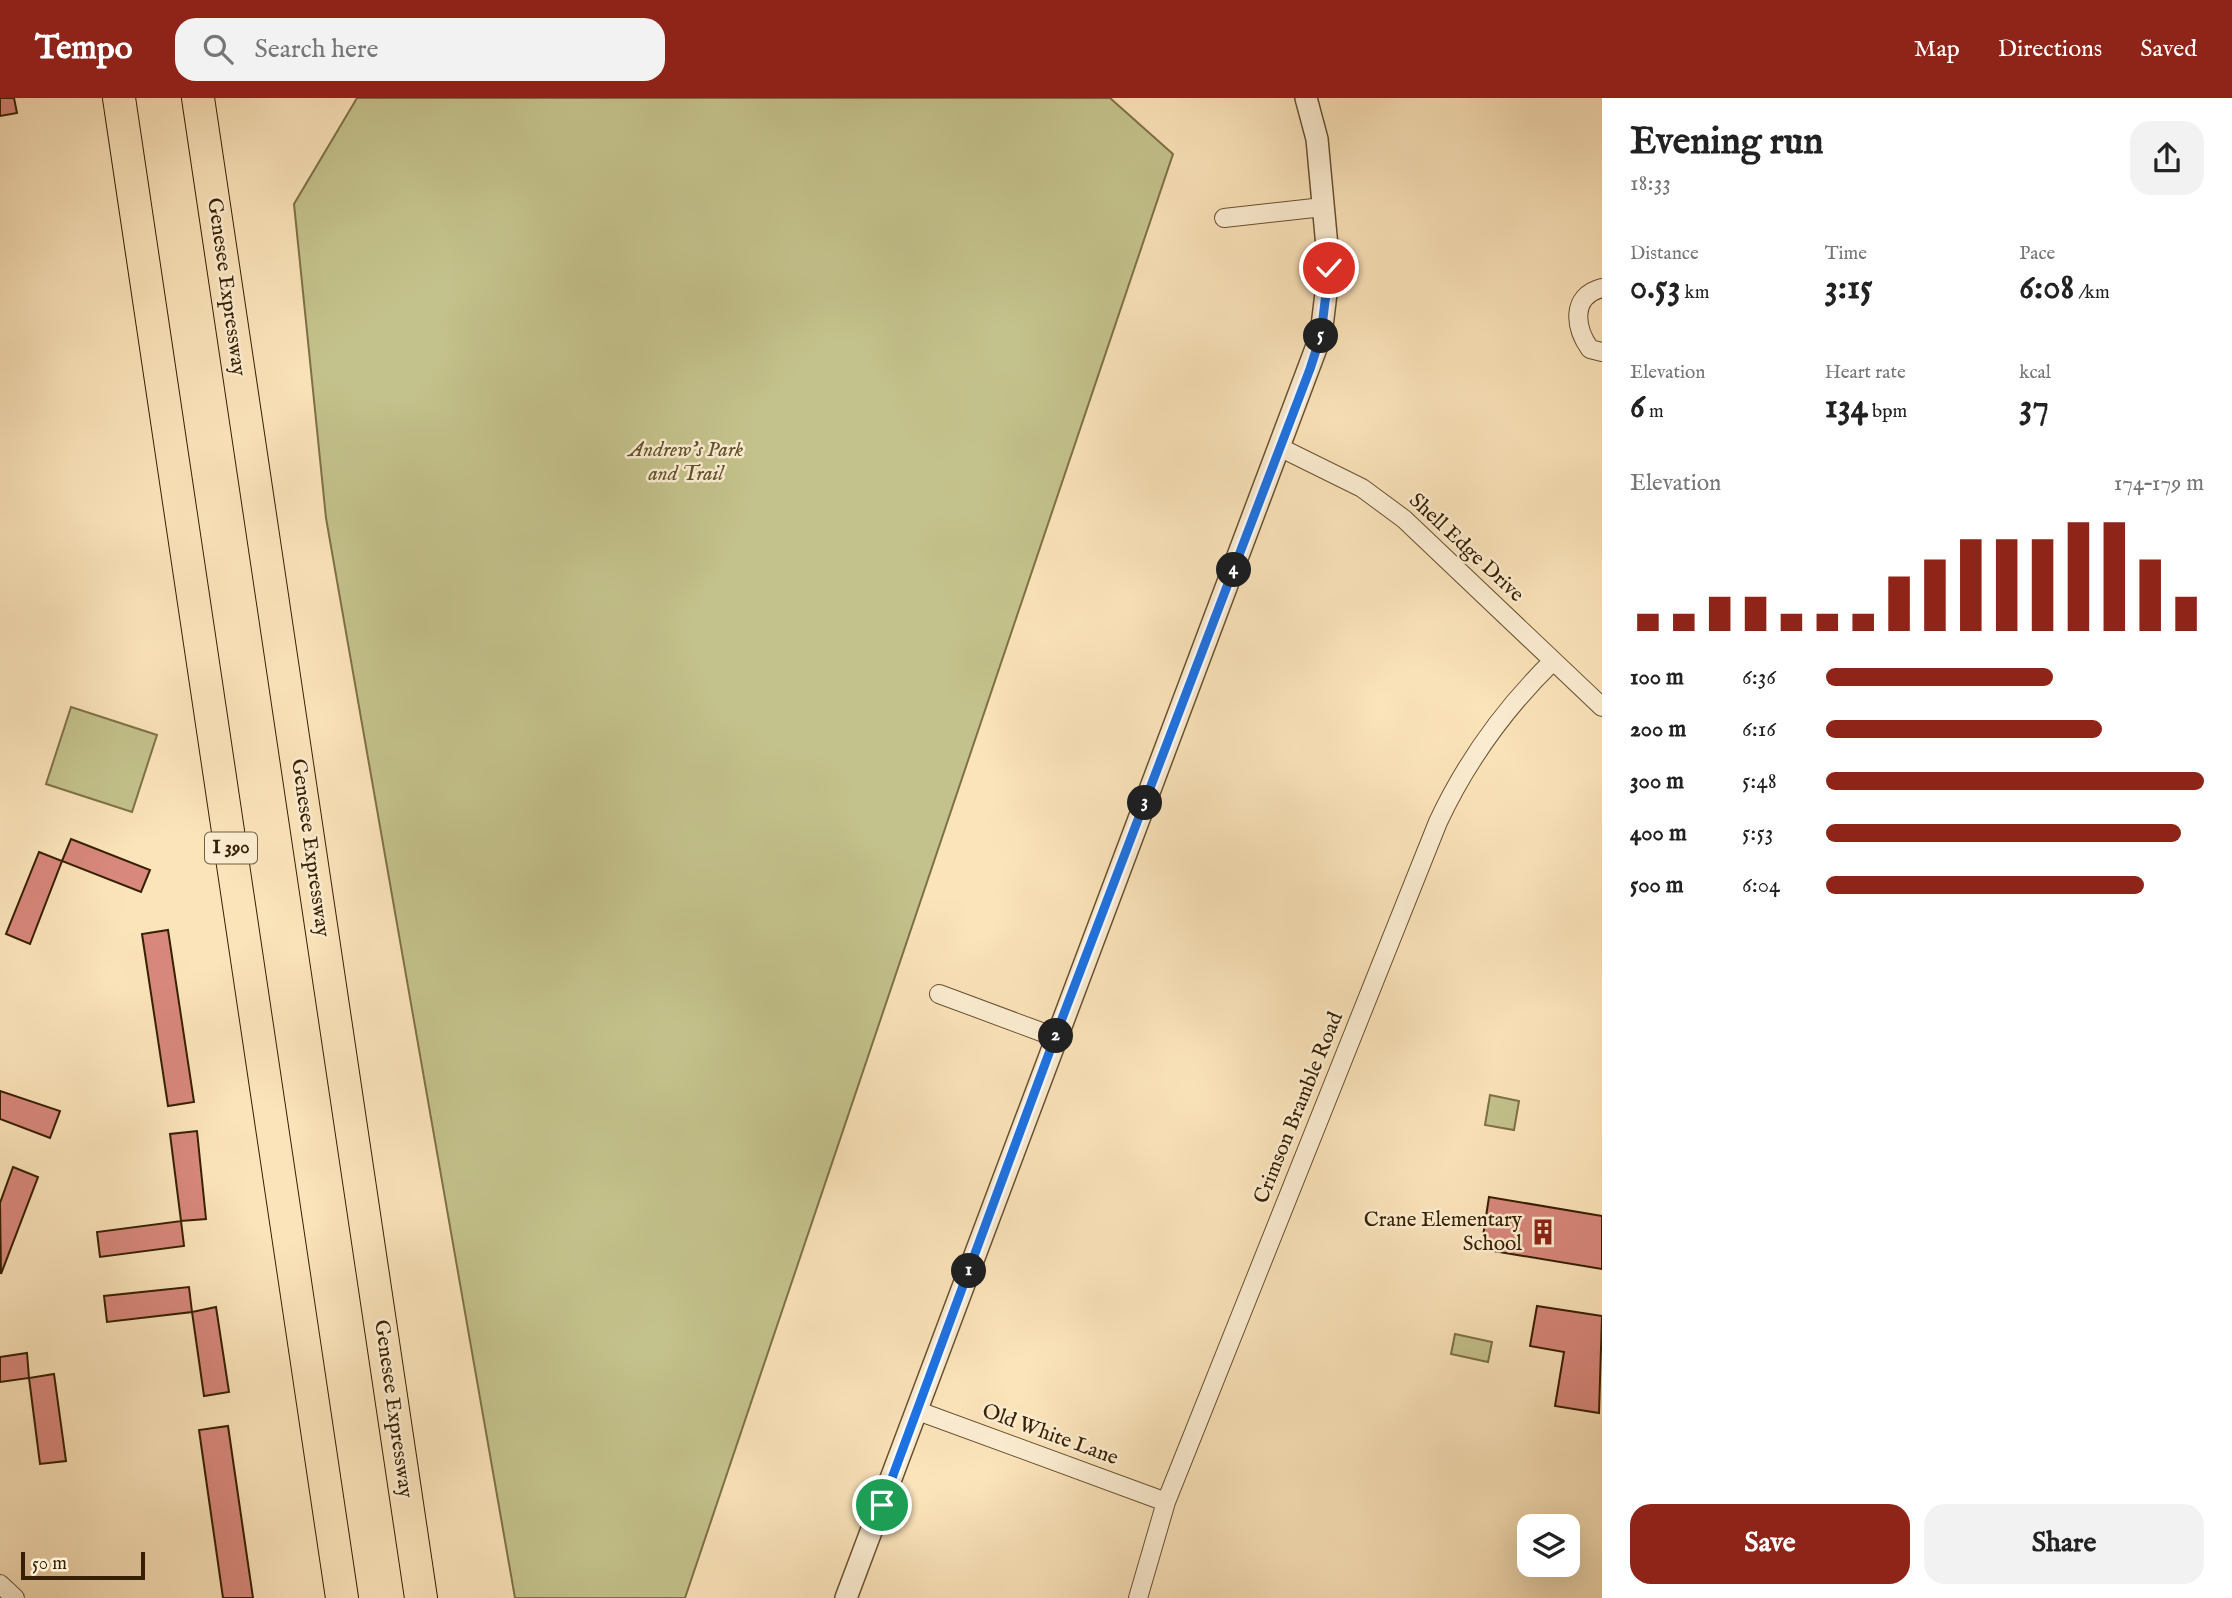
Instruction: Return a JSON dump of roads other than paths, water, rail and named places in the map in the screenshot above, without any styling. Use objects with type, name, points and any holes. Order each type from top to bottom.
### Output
[{"type":"highway","name":"I 390","points":[[119,98],[342,1598]]},
{"type":"highway","name":"Genesee Expressway","points":[[198,98],[422,1598]]},
{"type":"street","points":[[846,1598],[918,1411],[1055,1037],[1281,448],[1321,335],[1329,268],[1317,139],[1306,98]]},
{"type":"street","points":[[1224,218],[1323,207]]},
{"type":"street","points":[[1602,288],[1583,299],[1578,310],[1577,325],[1590,349],[1602,352]]},
{"type":"street","name":"Shell Edge Drive","points":[[1281,448],[1362,488],[1404,519],[1602,707]]},
{"type":"street","name":"Crimson Bramble Road","points":[[1138,1598],[1166,1502],[1438,822],[1454,789],[1498,721],[1553,661]]},
{"type":"street","points":[[939,994],[1055,1037]]},
{"type":"street","name":"Old White Lane","points":[[918,1411],[1166,1502]]},
{"type":"street","points":[[0,1584],[15,1598]]},
{"type":"place","name":"Crane Elementary School","points":[[1543,1232]]},
{"type":"park label","name":"Andrew's Park and Trail","points":[[686,462]]}]
